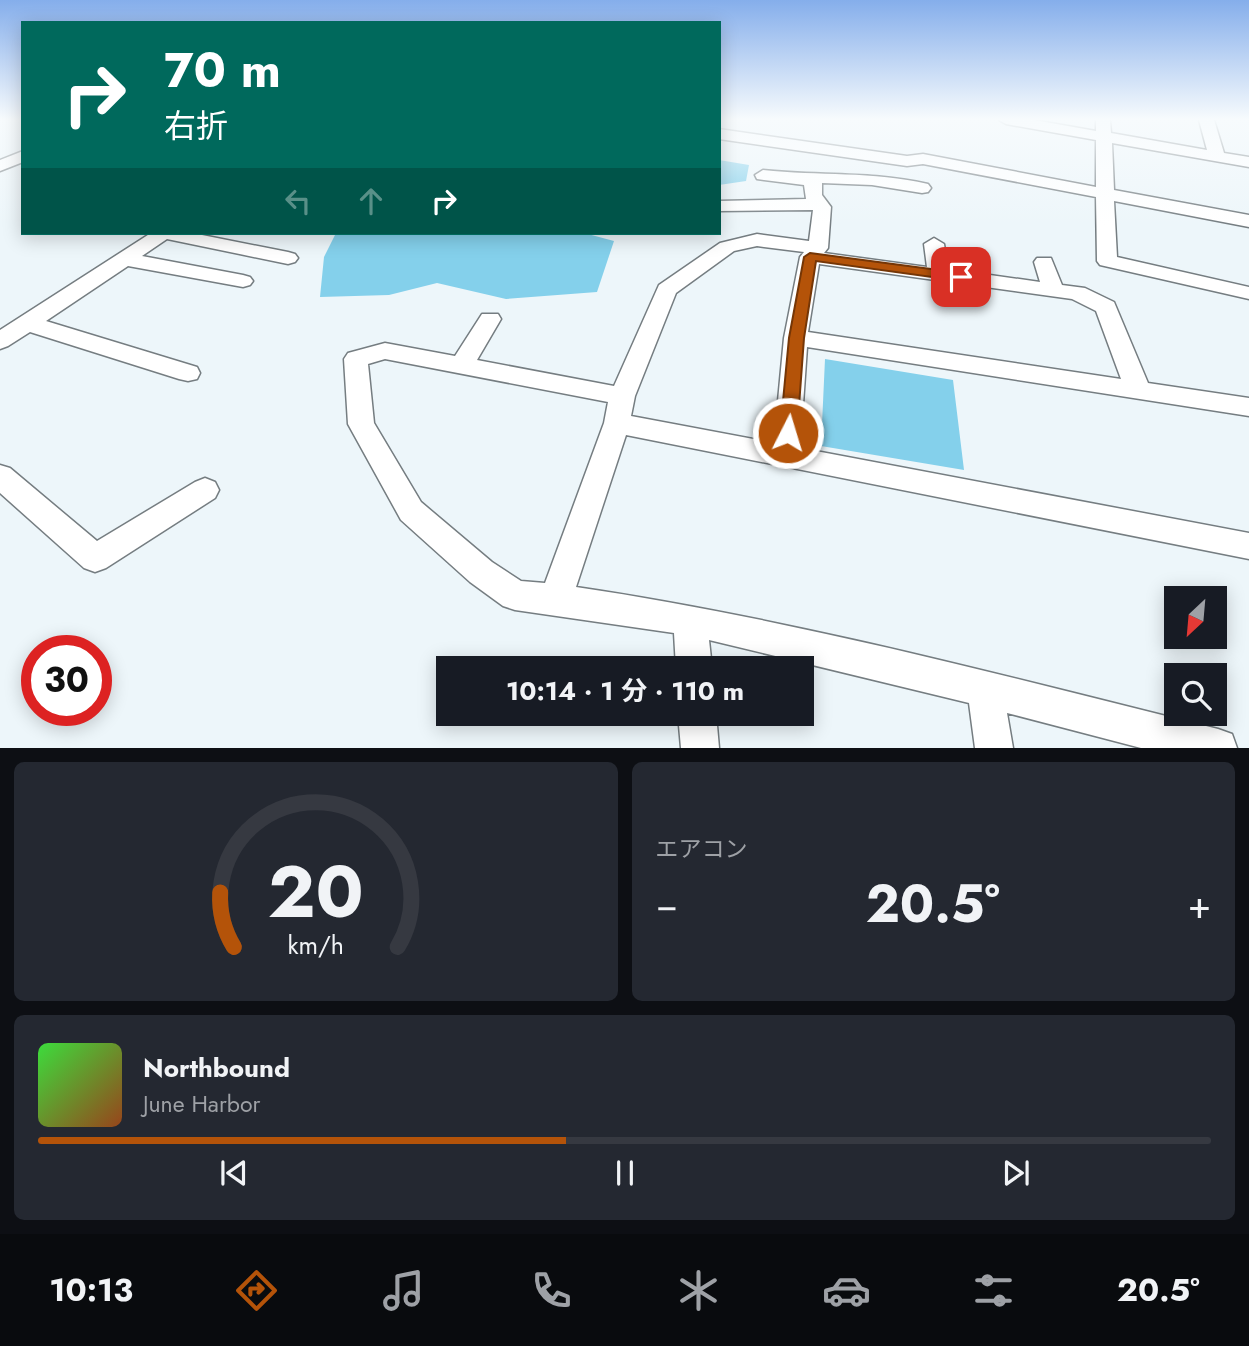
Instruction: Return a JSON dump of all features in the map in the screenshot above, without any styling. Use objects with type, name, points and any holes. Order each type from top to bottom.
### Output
[{"type":"street","points":[[865,155],[907,161],[923,159],[1249,221]]},
{"type":"street","points":[[1105,155],[1107,261],[1249,293]]},
{"type":"street","points":[[1212,155],[1249,162]]},
{"type":"street","points":[[763,175],[814,181]]},
{"type":"street","points":[[786,456],[796,338],[814,252],[820,204],[813,196],[814,178],[899,183],[922,188]]},
{"type":"street","points":[[721,206],[820,204]]},
{"type":"street","points":[[0,341],[161,235]]},
{"type":"street","points":[[174,235],[288,258]]},
{"type":"street","points":[[555,599],[620,410],[667,290],[727,247],[757,240],[938,274],[1077,293],[1106,307],[1138,390]]},
{"type":"street","points":[[934,244],[938,274]]},
{"type":"street","points":[[123,260],[243,281]]},
{"type":"street","points":[[1044,262],[1054,290]]},
{"type":"street","points":[[461,366],[491,319]]},
{"type":"street","points":[[27,323],[188,373]]},
{"type":"street","points":[[796,338],[1249,407]]},
{"type":"street","points":[[1218,747],[690,620],[515,595],[481,572],[411,511],[361,424],[356,359],[385,351],[461,366],[786,456],[1249,547]]},
{"type":"street","points":[[0,476],[95,558],[205,490]]},
{"type":"street","points":[[690,620],[693,656]]},
{"type":"street","points":[[985,689],[994,747]]},
{"type":"street","points":[[698,726],[699,747]]},
{"type":"shaded area","points":[[721,160],[749,165],[746,181],[721,185]]},
{"type":"shaded area","points":[[335,235],[592,235],[614,241],[597,292],[506,299],[437,283],[389,295],[320,297],[324,257]]},
{"type":"shaded area","points":[[825,359],[953,380],[964,470],[821,446]]},
{"type":"route","points":[[788,433],[796,338],[810,257],[961,277]]}]
